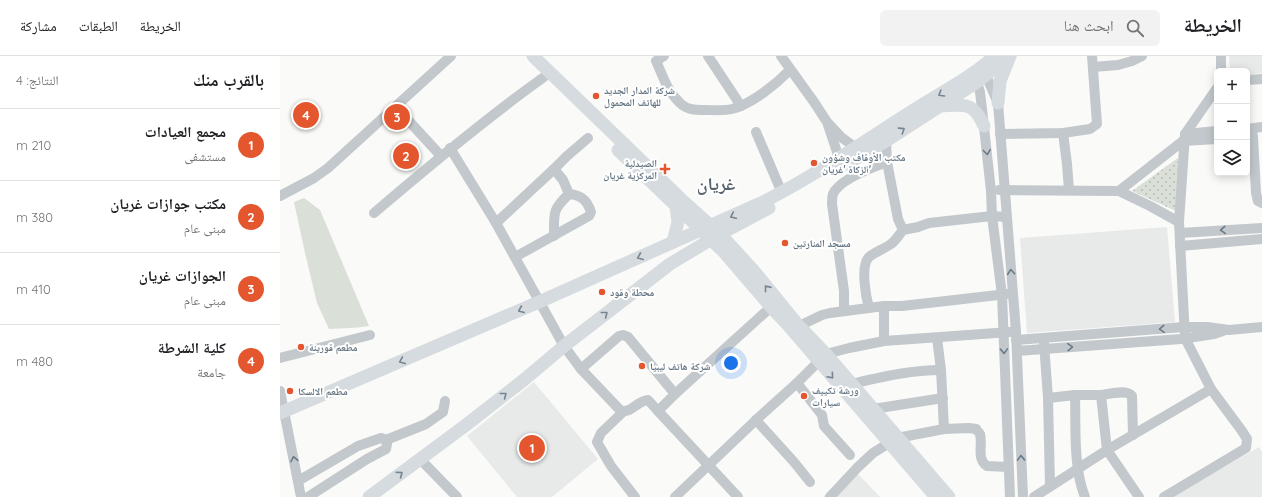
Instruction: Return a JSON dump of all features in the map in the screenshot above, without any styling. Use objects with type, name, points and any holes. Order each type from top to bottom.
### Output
[{"type":"main road","points":[[522,56],[676,206],[734,250],[754,271],[793,323],[893,440],[949,497]]},
{"type":"main road","points":[[533,56],[682,200],[711,232],[734,264],[771,307],[793,323]]},
{"type":"main road","points":[[282,412],[540,302],[667,245],[737,225],[787,199],[886,141],[940,106],[980,74],[995,56]]},
{"type":"main road","points":[[369,497],[466,425],[525,379],[564,346],[711,232],[840,158],[909,113],[1010,56]]},
{"type":"main road","points":[[998,103],[1000,81],[1010,56]]},
{"type":"main road","points":[[940,106],[958,105],[974,109],[984,126]]},
{"type":"main road","points":[[670,264],[667,245],[678,222],[676,206]]},
{"type":"main road","points":[[734,250],[734,238],[737,225]]},
{"type":"main road","points":[[822,358],[851,384],[873,409],[893,440],[936,497]]},
{"type":"street","points":[[280,196],[314,178],[328,168],[451,56]]},
{"type":"street","points":[[708,56],[741,106]]},
{"type":"street","points":[[781,56],[827,122],[841,137],[856,148]]},
{"type":"street","points":[[1000,134],[1063,133],[1090,129],[1097,124],[1092,56]]},
{"type":"street","points":[[1093,67],[1118,65],[1142,56]]},
{"type":"street","points":[[1221,56],[1221,68]]},
{"type":"street","points":[[657,58],[667,87],[680,103],[686,108],[692,110],[726,110],[741,106],[763,93],[779,81],[790,70]]},
{"type":"street","points":[[980,74],[998,103],[1006,217],[1007,294],[1004,332],[1010,497]]},
{"type":"street","points":[[980,74],[980,92],[991,190],[992,216],[1016,336],[1023,497]]},
{"type":"street","points":[[374,213],[450,148],[515,97],[544,77]]},
{"type":"street","points":[[1250,80],[1262,79]]},
{"type":"street","points":[[1119,191],[1184,137],[1214,92]]},
{"type":"street","points":[[396,107],[441,156]]},
{"type":"street","points":[[827,122],[840,158]]},
{"type":"street","points":[[1262,127],[1252,134],[1256,193],[1258,201],[1262,203]]},
{"type":"street","points":[[756,132],[782,192]]},
{"type":"street","points":[[1184,137],[1214,132]]},
{"type":"street","points":[[1063,133],[1069,190]]},
{"type":"street","points":[[1184,137],[1214,139]]},
{"type":"street","points":[[1164,497],[1246,448],[1247,440],[1211,389],[1185,338],[1179,222],[1184,137]]},
{"type":"street","points":[[496,223],[554,169],[571,151],[588,138]]},
{"type":"street","points":[[886,141],[887,162],[898,219],[903,230]]},
{"type":"street","points":[[450,148],[496,223],[564,346],[582,369],[623,412]]},
{"type":"street","points":[[844,311],[844,291],[832,204],[832,194],[862,171],[887,162]]},
{"type":"street","points":[[554,169],[563,180],[569,194]]},
{"type":"street","points":[[991,190],[1119,191],[1179,222]]},
{"type":"street","points":[[515,257],[554,236],[589,216],[591,212],[584,199],[578,195],[569,194],[561,201],[555,209],[554,236]]},
{"type":"street","points":[[869,308],[865,296],[866,261],[897,239],[903,230],[929,223],[992,216],[1006,217]]},
{"type":"street","points":[[1180,233],[1262,228]]},
{"type":"street","points":[[1180,246],[1262,239]]},
{"type":"street","points":[[793,323],[844,311],[1007,294]]},
{"type":"street","points":[[884,306],[884,341]]},
{"type":"street","points":[[658,411],[771,307]]},
{"type":"street","points":[[675,497],[822,358],[848,348],[884,341],[1004,332],[1016,336],[1044,338],[1184,327],[1207,327],[1229,330],[1262,328]]},
{"type":"street","points":[[1017,351],[1185,338],[1214,334],[1229,330]]},
{"type":"street","points":[[280,358],[370,335]]},
{"type":"street","points":[[582,369],[619,336],[623,335],[628,337],[675,394]]},
{"type":"street","points":[[937,338],[941,370],[944,429]]},
{"type":"street","points":[[1044,338],[1048,398],[1050,486]]},
{"type":"street","points":[[851,384],[898,373],[922,370],[941,370]]},
{"type":"street","points":[[797,383],[822,415],[824,426],[850,456]]},
{"type":"street","points":[[1034,497],[1077,468],[1211,389]]},
{"type":"street","points":[[280,391],[282,412],[301,497]]},
{"type":"street","points":[[1048,398],[1075,395],[1130,393],[1132,396],[1133,435]]},
{"type":"street","points":[[1075,395],[1077,468],[1080,485],[1085,497]]},
{"type":"street","points":[[1101,395],[1107,450],[1139,497]]},
{"type":"street","points":[[873,409],[943,398]]},
{"type":"street","points":[[635,497],[610,466],[597,442],[601,433],[623,412],[644,400],[648,400],[738,497]]},
{"type":"street","points":[[298,481],[358,446],[382,438],[386,440],[426,424],[443,412],[445,401]]},
{"type":"street","points":[[756,420],[810,482]]},
{"type":"street","points":[[830,497],[873,453],[893,440],[944,429],[976,429],[980,434],[981,458],[984,464],[986,466],[1008,467]]},
{"type":"street","points":[[308,497],[367,459],[386,449],[386,440]]},
{"type":"street","points":[[420,459],[457,497]]},
{"type":"shaded area","points":[[1229,56],[1262,56],[1262,73],[1250,75],[1250,68],[1230,68]]},
{"type":"shaded area","points":[[1178,158],[1178,212],[1132,191]]},
{"type":"shaded area","points":[[304,198],[320,210],[369,326],[329,329],[317,303],[294,202]]},
{"type":"shaded area","points":[[1167,227],[1175,322],[1027,333],[1020,238]]},
{"type":"shaded area","points":[[534,382],[598,459],[552,497],[517,497],[467,436]]},
{"type":"shaded area","points":[[1259,447],[1262,452],[1262,497],[1172,497]]},
{"type":"shaded area","points":[[854,470],[880,497],[823,497]]},
{"type":"place","name":"شركة المدار الجديد للهاتف المحمول","points":[[596,96]]},
{"type":"place","name":"كلية الشرطة","points":[[306,115]]},
{"type":"place","name":"الجوازات غريان","points":[[397,117]]},
{"type":"place","name":"مكتب جوازات غريان","points":[[406,156]]},
{"type":"place","name":"مكتب الأوقاف وشؤون الزكاة 'غريان'","points":[[814,163]]},
{"type":"place","name":"الصيدلية المركزية غريان","points":[[665,169]]},
{"type":"place","name":"مسجد المنارتين","points":[[785,243]]},
{"type":"place","name":"محطة وقود","points":[[602,292]]},
{"type":"place","name":"مطعم قورينة","points":[[301,347]]},
{"type":"place","name":"شركة هاتف ليبيا","points":[[642,366]]},
{"type":"place","name":"مطعم الالسكا","points":[[290,391]]},
{"type":"place","name":"ورشة تكييف سيارات","points":[[804,396]]},
{"type":"place","name":"مجمع العيادات","points":[[532,448]]},
{"type":"district","name":"غريان","points":[[716,184]]}]
